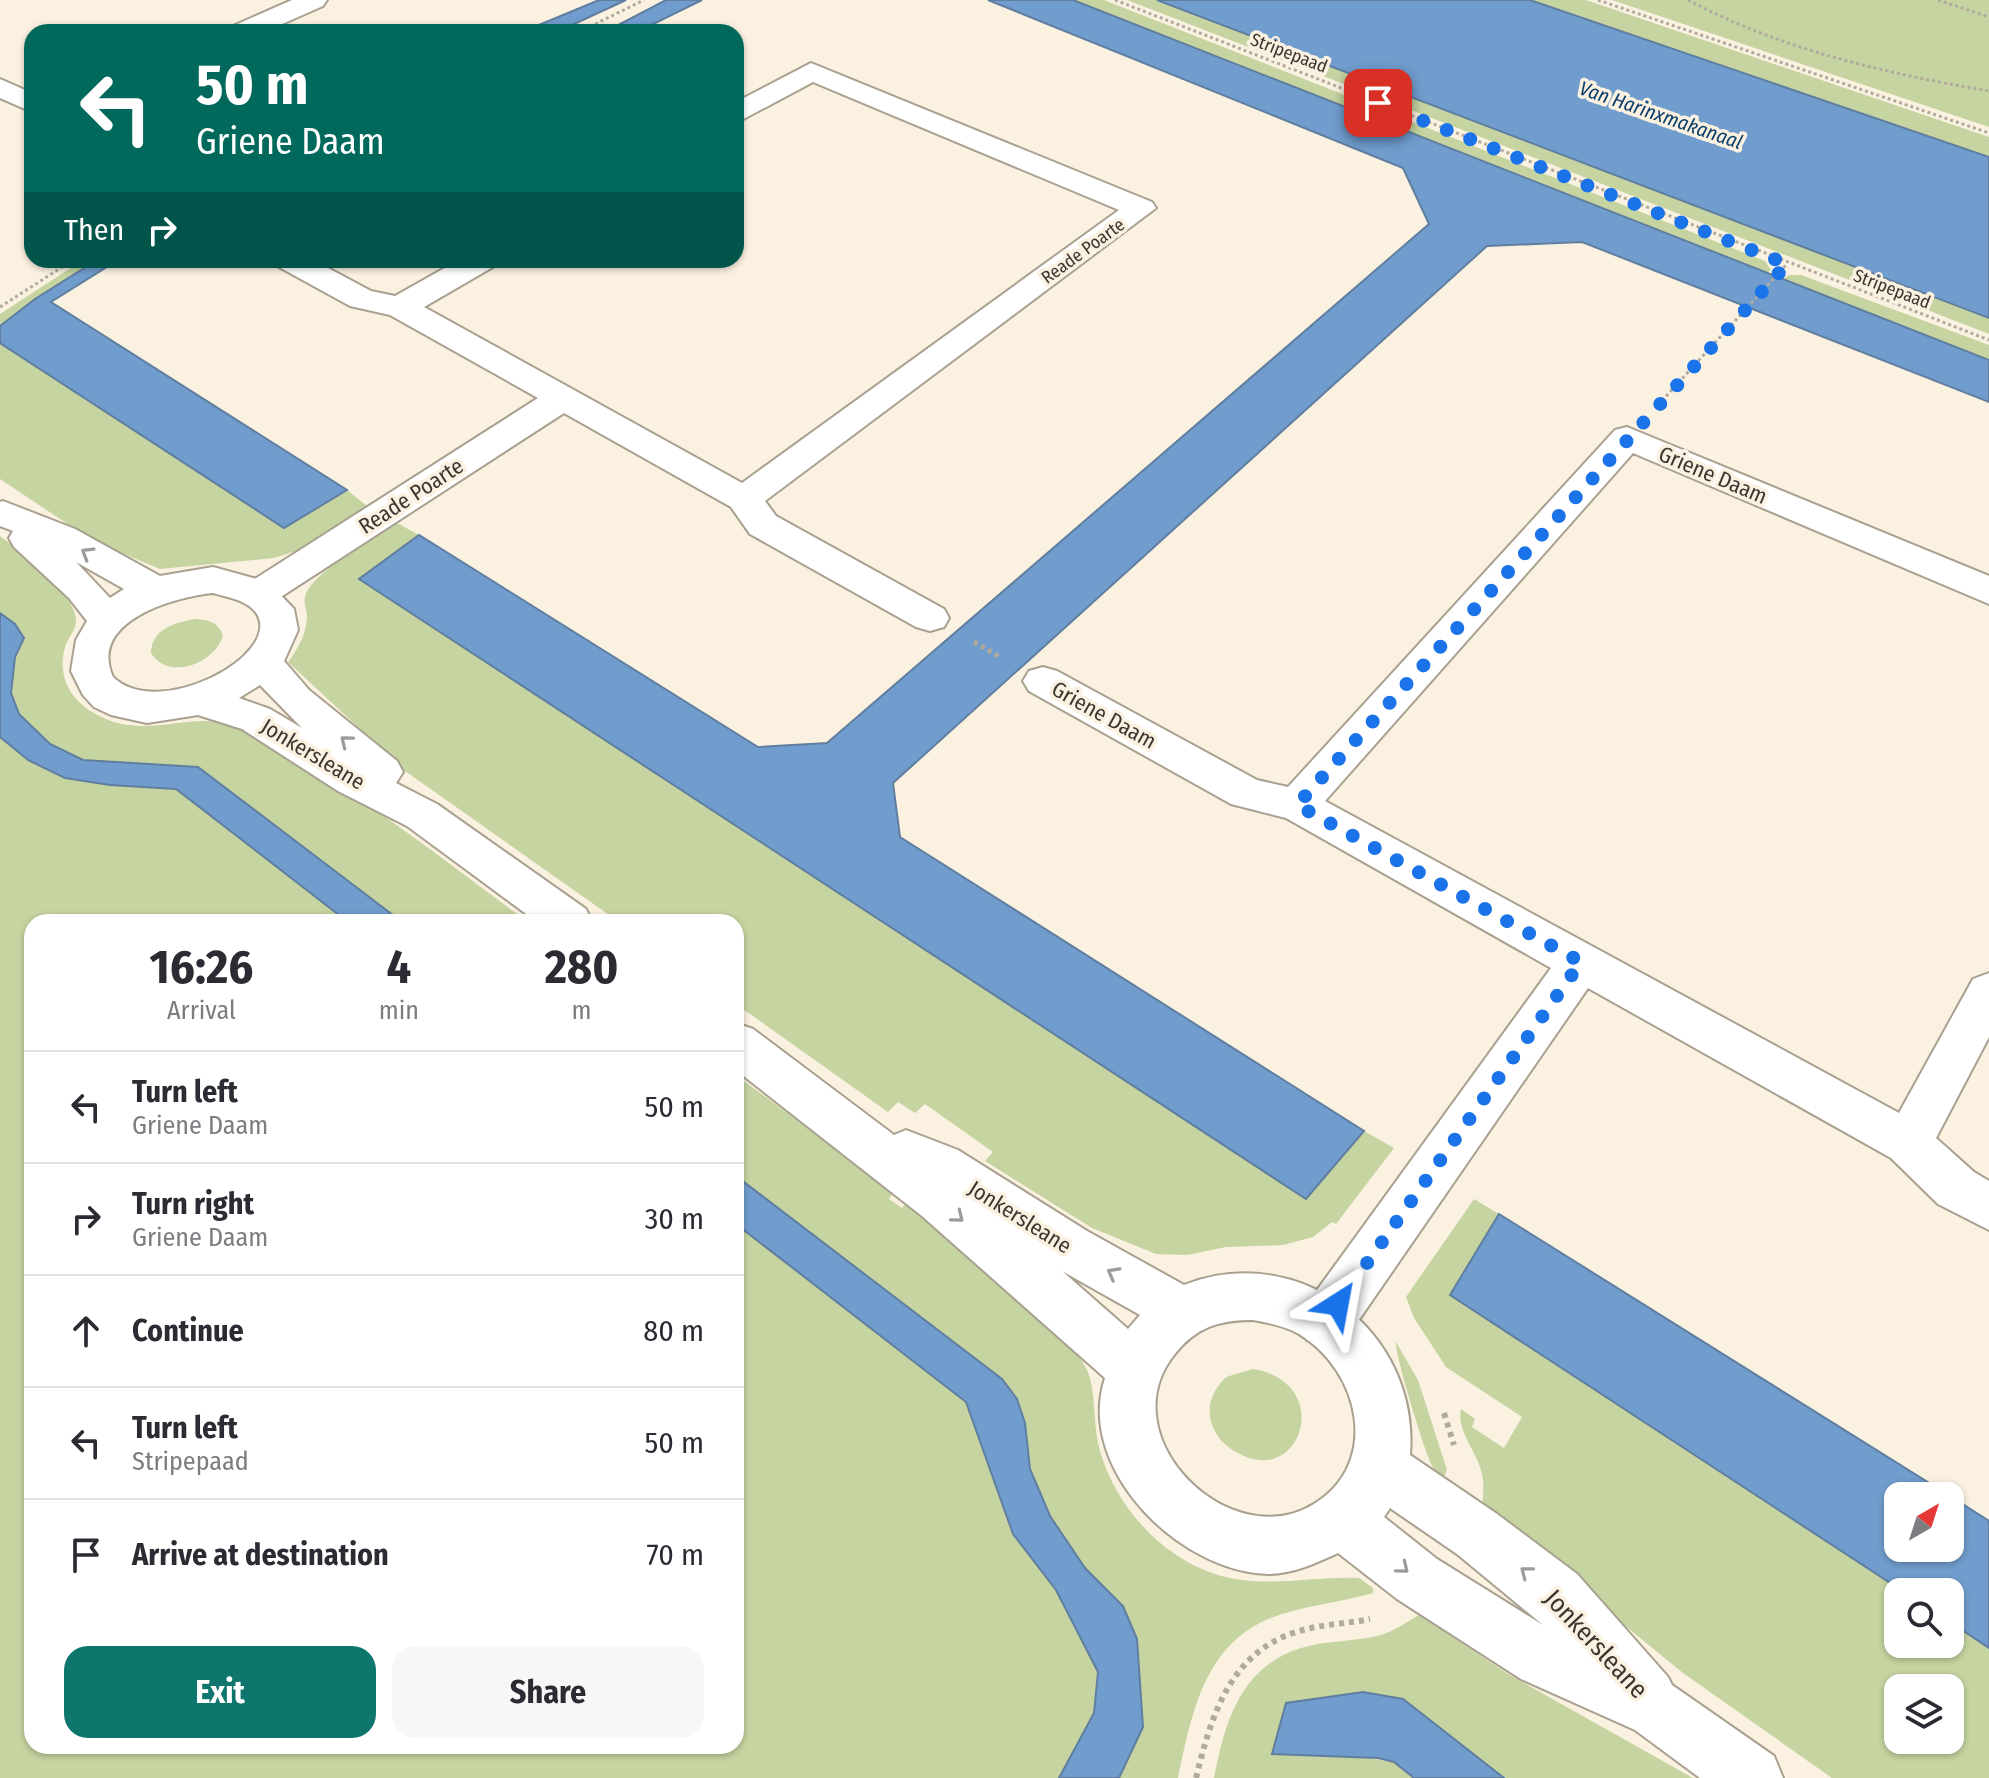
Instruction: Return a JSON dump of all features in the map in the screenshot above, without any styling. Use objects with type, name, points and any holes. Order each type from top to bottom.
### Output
[{"type":"street","points":[[260,24],[314,0]]},
{"type":"street","name":"Reade Poarte","points":[[744,109],[811,71],[1141,208],[744,499]]},
{"type":"street","points":[[0,87],[24,100]]},
{"type":"street","points":[[305,268],[361,299],[400,307],[744,499],[763,525],[946,627]]},
{"type":"street","points":[[400,307],[468,268]]},
{"type":"street","name":"Reade Poarte","points":[[260,593],[563,398]]},
{"type":"street","points":[[1297,805],[1627,438]]},
{"type":"street","name":"Griene Daam","points":[[1627,438],[1989,591]]},
{"type":"street","points":[[2,512],[62,538],[155,590]]},
{"type":"street","points":[[2,512],[42,555],[82,589],[108,621]]},
{"type":"street","name":"Jonkersleane","points":[[260,593],[239,584],[213,580],[184,582],[138,598],[108,621],[94,639],[88,658],[91,676],[101,691],[119,702],[144,708],[172,707],[201,701],[247,678],[263,663],[295,700],[372,761],[422,815]]},
{"type":"street","points":[[260,593],[273,607],[279,624],[276,643],[263,663]]},
{"type":"street","name":"Griene Daam","points":[[1028,673],[1246,793],[1297,805],[1908,1143],[1956,1188],[1989,1207]]},
{"type":"street","name":"Jonkersleane","points":[[201,701],[256,719],[353,780],[422,815],[559,914]]},
{"type":"street","points":[[1326,1322],[1581,962]]},
{"type":"street","points":[[1908,1143],[1989,992]]},
{"type":"street","name":"Jonkersleane","points":[[744,1049],[856,1130],[1051,1293],[1134,1369]]},
{"type":"street","name":"Jonkersleane","points":[[856,1130],[940,1166],[1069,1248],[1181,1311]]},
{"type":"street","points":[[1253,1296],[1291,1303],[1326,1322],[1356,1351],[1376,1387],[1384,1427],[1379,1467],[1365,1497],[1342,1520],[1306,1539],[1264,1546],[1221,1537],[1183,1516],[1153,1484],[1133,1447],[1127,1407],[1134,1369],[1153,1336],[1181,1311],[1215,1298],[1253,1296]]},
{"type":"street","name":"Jonkersleane","points":[[1379,1467],[1477,1534],[1556,1595],[1656,1709]]},
{"type":"street","name":"Jonkersleane","points":[[1342,1520],[1417,1579],[1542,1658],[1656,1709],[1752,1778]]},
{"type":"path","points":[[595,24],[644,0]]},
{"type":"path","name":"Stripepaad","points":[[1115,0],[1787,264],[1989,340]]},
{"type":"path","points":[[1598,0],[1989,133]]},
{"type":"path","points":[[1688,0],[1748,31],[1816,54],[1907,78],[1989,91]]},
{"type":"path","points":[[1938,0],[1989,17]]},
{"type":"path","points":[[1627,438],[1787,264]]},
{"type":"path","points":[[0,307],[61,268]]},
{"type":"path","points":[[946,627],[1028,673]]},
{"type":"green space","points":[[1073,0],[1104,0],[1765,261],[1771,270],[1766,274]]},
{"type":"green space","points":[[1127,0],[1157,0],[1989,318],[1989,334]]},
{"type":"green space","points":[[1530,0],[1586,0],[1989,137],[1989,157]]},
{"type":"green space","points":[[1612,0],[1989,0],[1989,127]]},
{"type":"green space","points":[[71,268],[84,268],[35,299],[0,326],[0,314]]},
{"type":"green space","points":[[1789,275],[1801,275],[1989,345],[1989,360],[1782,280]]},
{"type":"green space","points":[[0,343],[284,527],[347,490],[367,506],[296,551],[274,558],[160,569],[93,541],[0,479]]},
{"type":"green space","points":[[397,523],[419,535],[360,579],[1305,1198],[1364,1131],[1394,1148],[1336,1224],[1332,1222],[1313,1237],[1283,1245],[1226,1247],[1187,1255],[1156,1254],[1092,1228],[985,1161],[993,1152],[925,1104],[915,1113],[898,1102],[888,1112],[744,1010],[744,914],[608,914],[405,771],[288,662],[305,628],[305,599],[310,587],[360,546]]},
{"type":"green space","points":[[0,536],[43,570],[70,603],[76,623],[65,647],[64,677],[72,694],[94,713],[130,725],[218,722],[249,732],[381,814],[517,914],[391,914],[198,767],[83,760],[50,744],[19,714],[11,693],[15,657],[24,638],[15,624],[0,613]]},
{"type":"green space","points":[[196,619],[216,625],[223,636],[218,646],[201,661],[190,666],[168,666],[151,653],[160,632]]},
{"type":"green space","points":[[0,737],[28,760],[176,789],[338,914],[24,914],[24,1754],[744,1754],[744,1230],[966,1402],[1013,1534],[1056,1590],[1098,1673],[1094,1713],[1059,1778],[0,1778]]},
{"type":"green space","points":[[744,1081],[894,1192],[889,1199],[902,1208],[908,1201],[1072,1345],[1090,1378],[1100,1451],[1120,1497],[1135,1517],[1172,1552],[1217,1575],[1242,1580],[1271,1582],[1359,1578],[1373,1588],[1373,1593],[1291,1611],[1266,1620],[1245,1632],[1228,1648],[1203,1687],[1188,1732],[1178,1778],[1118,1778],[1143,1727],[1137,1639],[1123,1606],[1085,1568],[1050,1516],[1030,1469],[1025,1423],[1016,1399],[1002,1379],[744,1182]]},
{"type":"green space","points":[[1474,1199],[1499,1214],[1450,1295],[1884,1579],[1884,1658],[1964,1658],[1964,1631],[1989,1648],[1989,1778],[1832,1778],[1683,1673],[1482,1509],[1482,1475],[1461,1424],[1461,1409],[1475,1419],[1472,1427],[1504,1448],[1522,1417],[1446,1367],[1414,1318],[1406,1297]]},
{"type":"green space","points":[[1396,1342],[1418,1380],[1447,1470],[1444,1477],[1433,1468],[1427,1455],[1404,1381]]},
{"type":"green space","points":[[1253,1369],[1278,1378],[1294,1392],[1301,1409],[1301,1427],[1294,1443],[1282,1455],[1265,1460],[1234,1451],[1218,1437],[1210,1413],[1214,1394],[1226,1377]]},
{"type":"green space","points":[[1419,1615],[1508,1674],[1693,1778],[1504,1778],[1403,1699],[1353,1756],[1394,1762],[1414,1778],[1214,1778],[1230,1717],[1239,1699],[1263,1668],[1301,1648],[1381,1635]]},
{"type":"water","points":[[599,0],[626,0],[574,24],[541,24]]},
{"type":"water","points":[[666,0],[702,0],[653,24],[620,24]]},
{"type":"water","points":[[988,0],[1073,0],[1989,360],[1989,402],[1582,242],[1487,246],[893,783],[900,837],[1364,1131],[1306,1199],[359,579],[419,535],[758,747],[827,743],[1429,224],[1403,168]]},
{"type":"water","name":"Van Harinxmakanaal","points":[[1157,0],[1530,0],[1989,157],[1989,318]]},
{"type":"water","points":[[84,268],[105,268],[51,302],[347,490],[284,528],[0,343],[0,326],[35,299]]},
{"type":"water","points":[[0,613],[15,624],[24,638],[15,657],[11,693],[19,714],[50,744],[83,760],[198,767],[391,914],[338,914],[176,789],[110,785],[65,778],[28,760],[0,737]]},
{"type":"water","points":[[744,1182],[1002,1379],[1017,1399],[1025,1423],[1030,1469],[1050,1516],[1085,1568],[1123,1606],[1137,1639],[1143,1727],[1119,1778],[1059,1778],[1094,1713],[1098,1672],[1056,1590],[1013,1534],[966,1402],[744,1230]]},
{"type":"water","points":[[1499,1214],[1928,1482],[1884,1482],[1884,1562],[1964,1562],[1964,1505],[1989,1521],[1989,1648],[1964,1631],[1964,1578],[1884,1579],[1450,1295]]},
{"type":"water","points":[[1363,1692],[1403,1699],[1504,1778],[1414,1778],[1394,1762],[1378,1758],[1272,1754],[1286,1703]]},
{"type":"route","points":[[1338,1304],[1581,962],[1297,805],[1787,264],[1378,103]]}]
